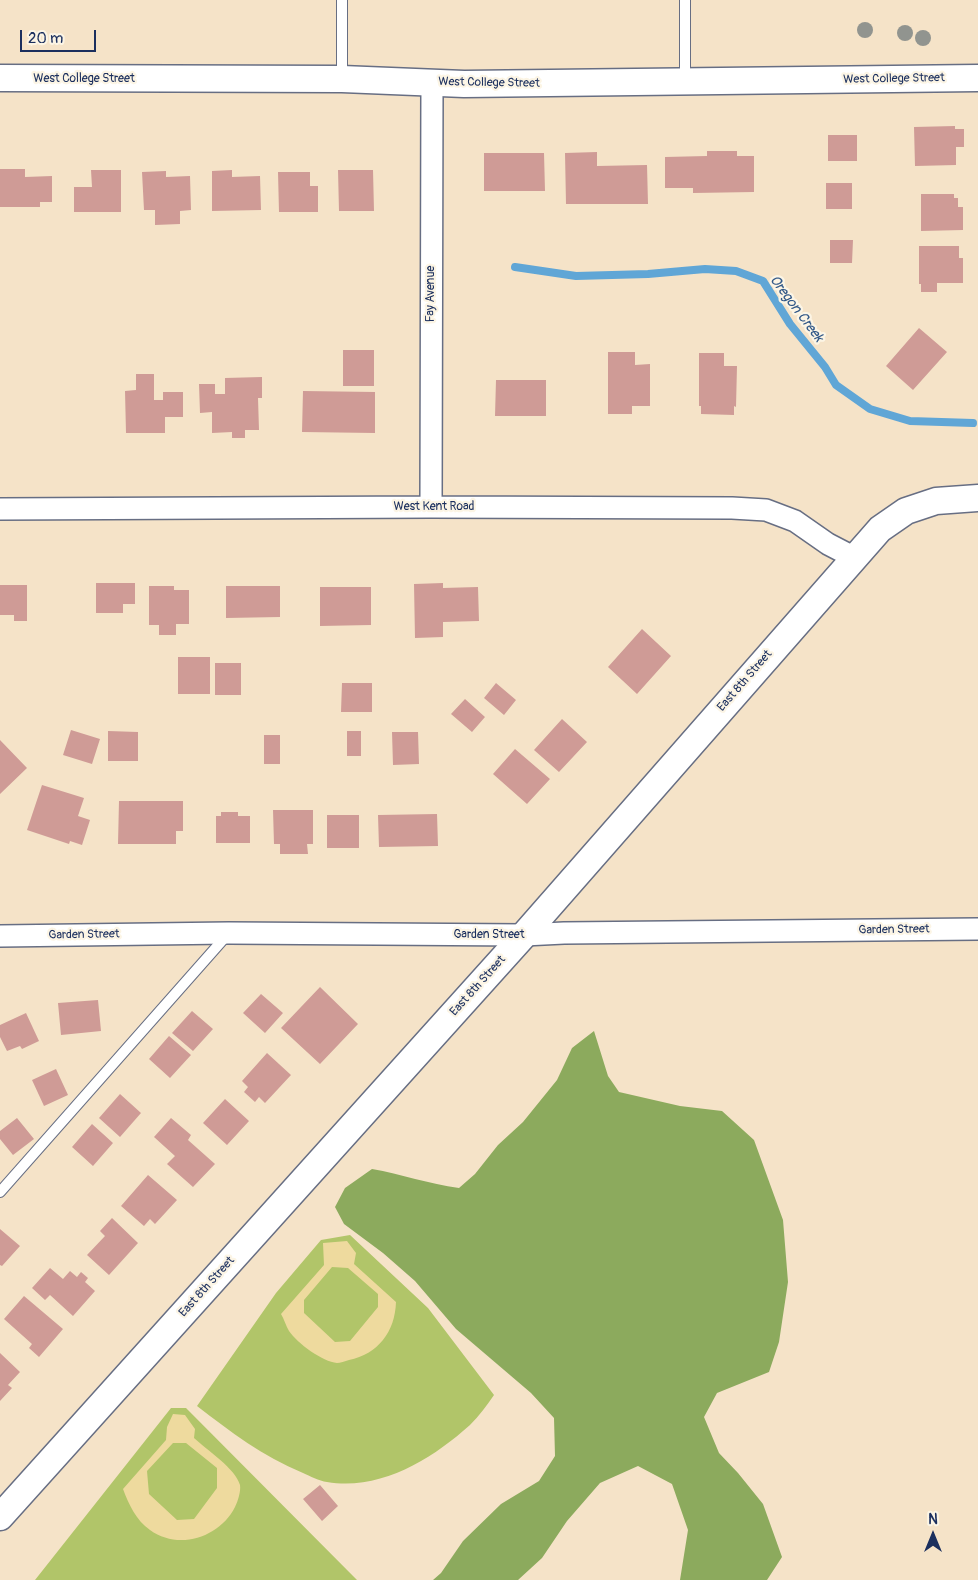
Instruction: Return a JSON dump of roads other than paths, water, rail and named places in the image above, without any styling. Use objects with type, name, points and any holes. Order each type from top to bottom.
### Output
[{"type":"street","name":"West College Street","points":[[0,78],[342,79],[464,84],[685,83],[978,78]]},
{"type":"street","name":"Fay Avenue","points":[[431,507],[432,82]]},
{"type":"street","name":"East 8th Street","points":[[0,1517],[524,936],[766,657],[880,529],[906,510],[936,501],[978,498]]},
{"type":"street","name":"West Kent Road","points":[[0,509],[732,508],[766,510],[794,521],[828,544],[855,558]]},
{"type":"street","name":"Garden Street","points":[[0,936],[229,933],[524,936],[564,933],[978,929]]},
{"type":"lane","points":[[342,0],[342,79]]},
{"type":"lane","points":[[685,0],[685,83]]},
{"type":"lane","points":[[0,1192],[229,933]]},
{"type":"waterway","name":"Oregon Creek","points":[[515,267],[576,276],[648,274],[705,269],[736,271],[763,281],[790,324],[825,367],[836,385],[870,409],[910,421],[973,423]]}]
